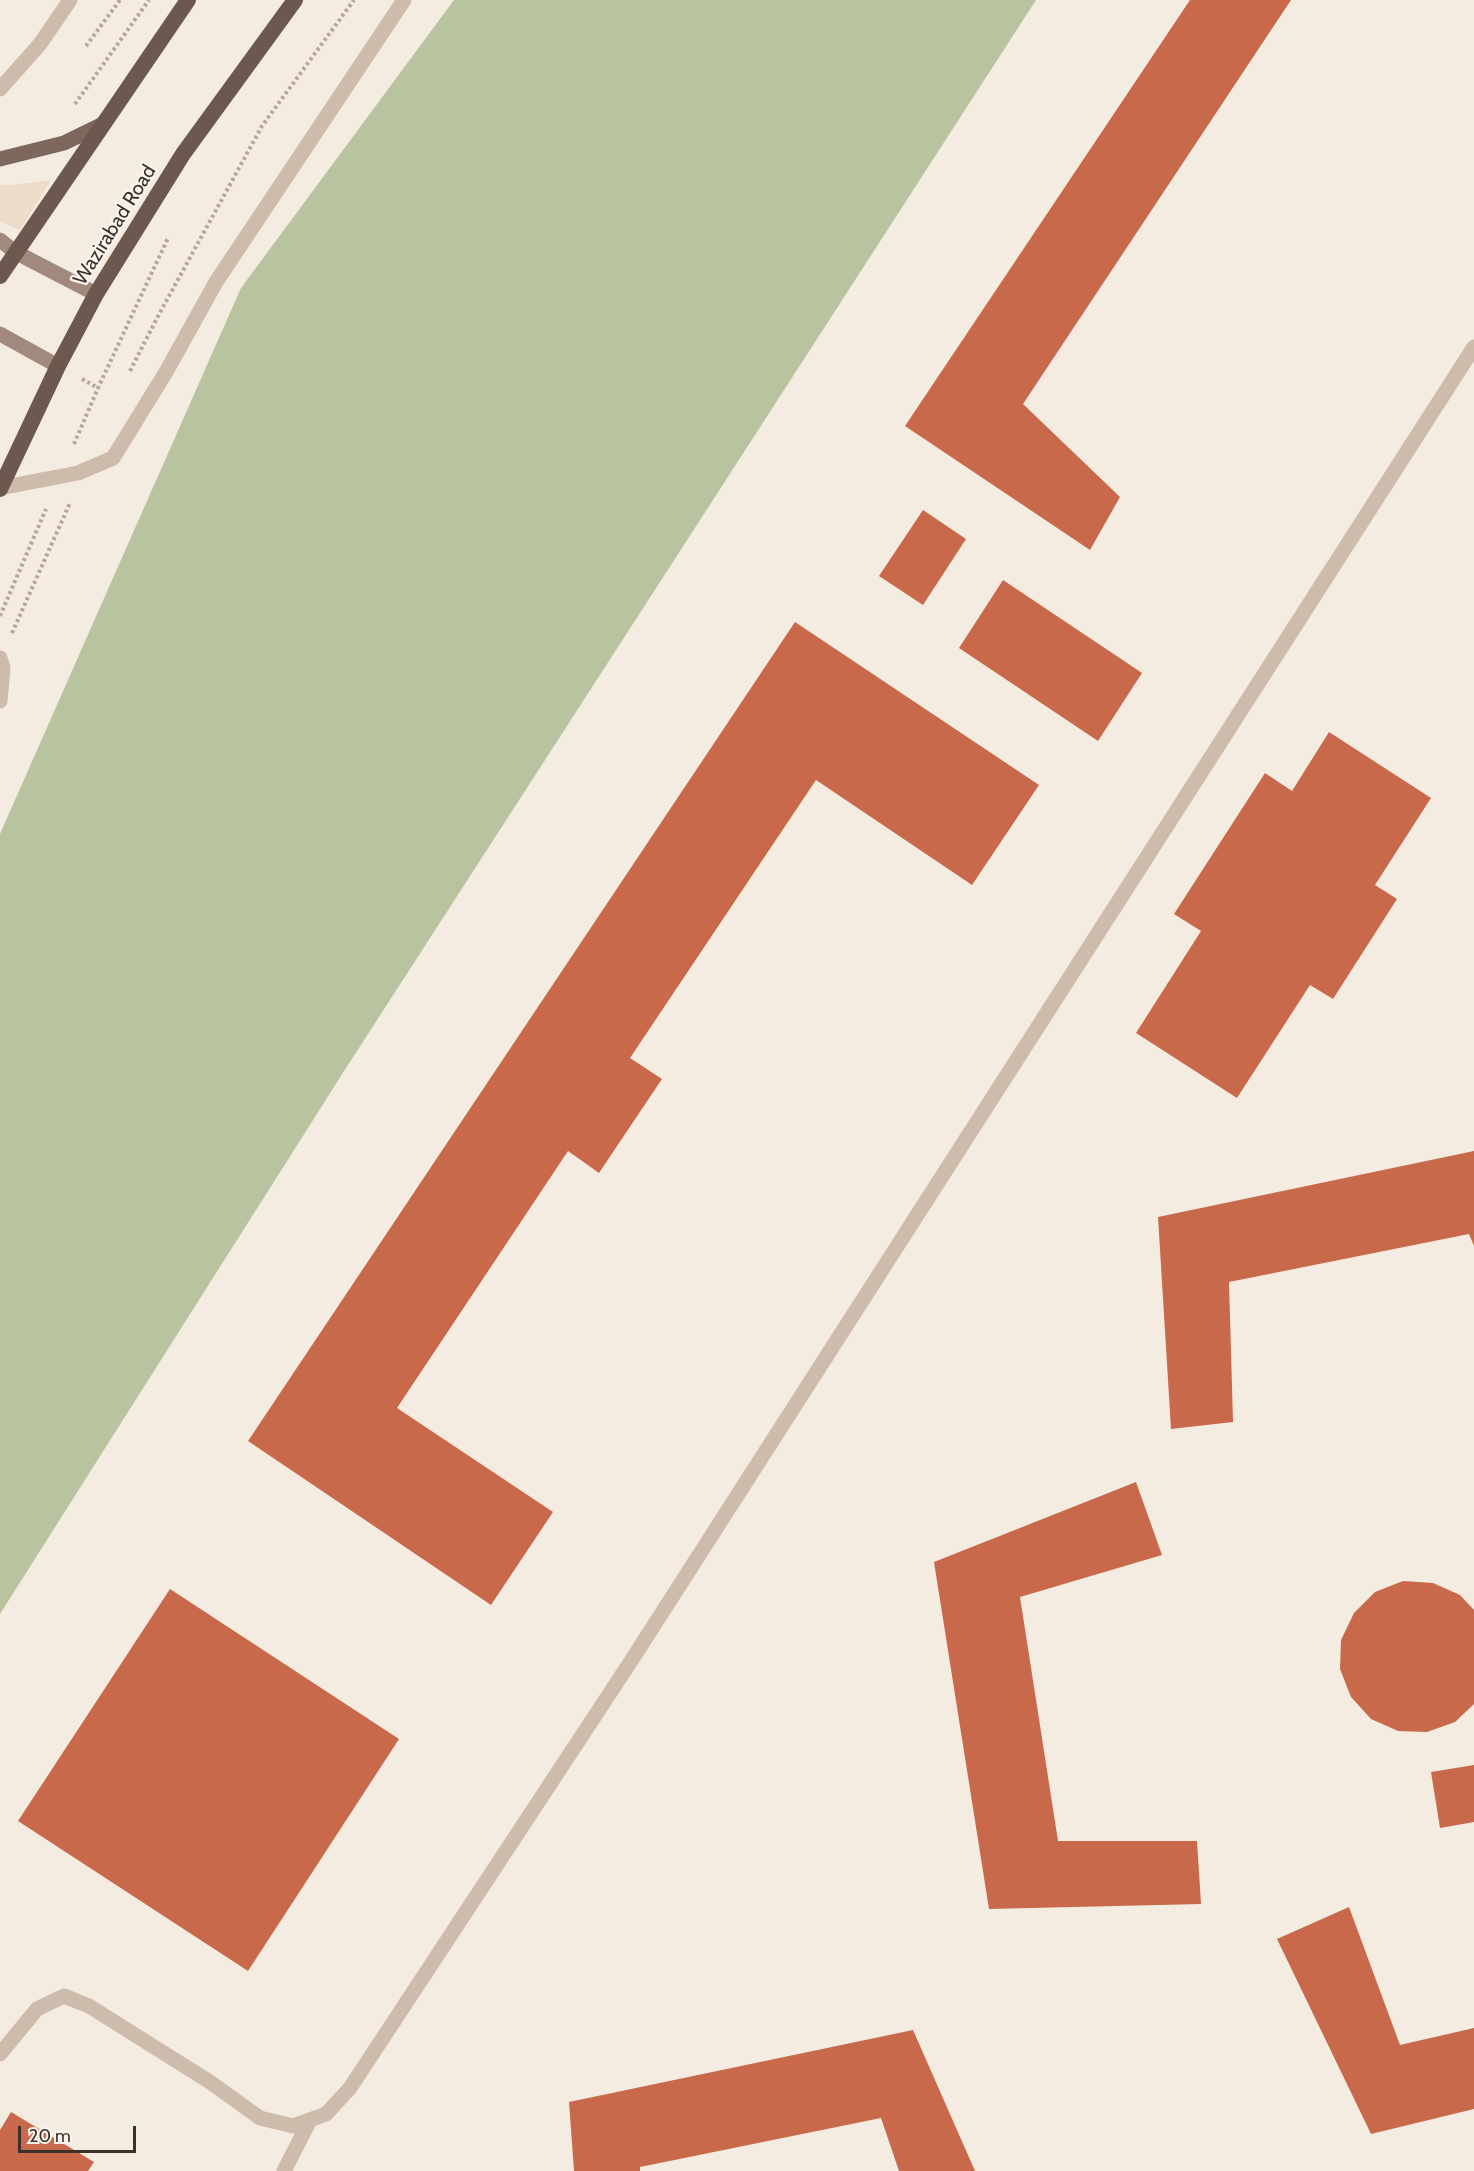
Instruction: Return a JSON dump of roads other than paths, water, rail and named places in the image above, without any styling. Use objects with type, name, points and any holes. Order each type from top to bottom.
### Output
[{"type":"highway","points":[[0,276],[188,0]]},
{"type":"highway","name":"Wazirabad Road","points":[[0,489],[58,366],[96,294],[183,154],[295,0]]},
{"type":"main road","points":[[0,159],[64,143],[101,125]]},
{"type":"main road","points":[[0,240],[15,252],[96,294]]},
{"type":"main road","points":[[0,334],[58,366]]},
{"type":"street","points":[[0,89],[40,44],[70,0]]},
{"type":"street","points":[[0,489],[78,473],[113,458],[166,372],[216,282],[404,0]]},
{"type":"street","points":[[0,2054],[37,2009],[64,1996],[89,2006],[210,2082],[260,2118],[293,2126],[326,2114],[350,2088],[633,1658],[1474,347]]},
{"type":"street","points":[[0,658],[3,668],[0,700]]},
{"type":"street","points":[[284,2171],[310,2120]]}]
